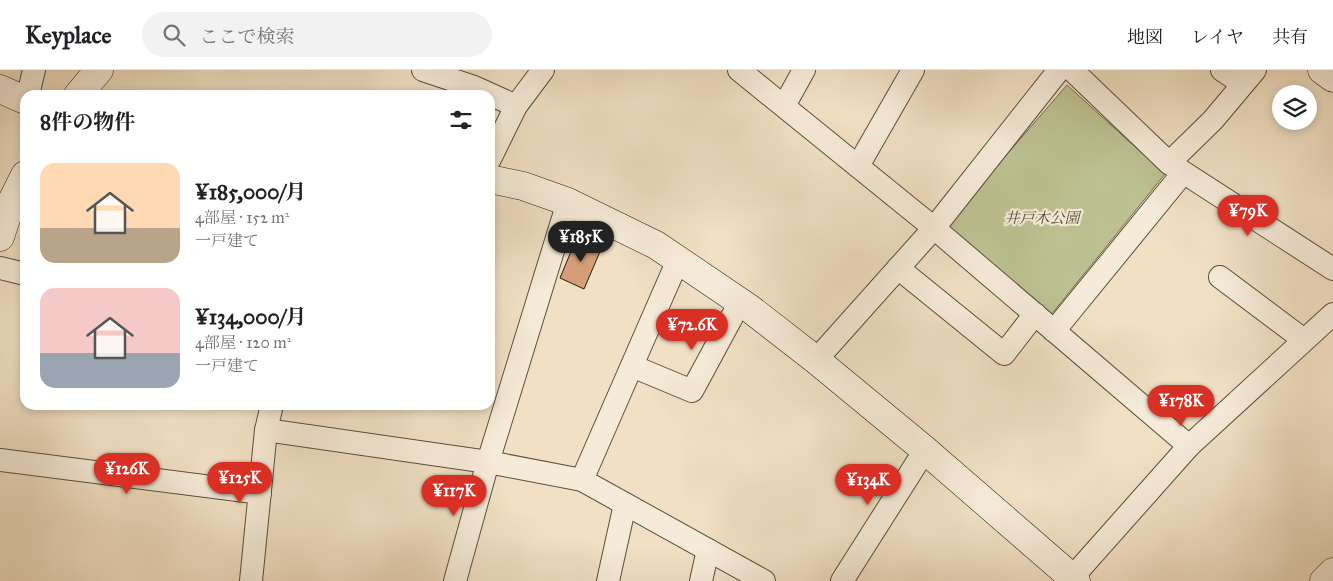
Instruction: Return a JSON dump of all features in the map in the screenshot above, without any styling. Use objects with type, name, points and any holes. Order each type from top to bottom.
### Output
[{"type":"street","points":[[29,90],[34,70]]},
{"type":"street","points":[[82,90],[99,70]]},
{"type":"street","points":[[423,70],[481,90]]},
{"type":"street","points":[[495,149],[516,106],[543,70]]},
{"type":"street","points":[[738,70],[934,228],[1189,446]]},
{"type":"street","points":[[784,106],[804,70]]},
{"type":"street","points":[[858,166],[913,70]]},
{"type":"street","points":[[816,360],[934,228],[1059,70]]},
{"type":"street","points":[[1072,70],[1176,168],[1333,269]]},
{"type":"street","points":[[1054,331],[1176,168],[1249,77],[1222,70]]},
{"type":"street","points":[[1322,70],[1333,78]]},
{"type":"street","points":[[0,89],[20,98]]},
{"type":"street","points":[[495,96],[516,106]]},
{"type":"street","points":[[495,180],[523,186],[568,202],[656,245],[740,302],[816,360],[925,450],[1072,580],[1189,446],[1333,314]]},
{"type":"street","points":[[0,238],[12,201],[20,185]]},
{"type":"street","points":[[456,581],[488,462],[568,202]]},
{"type":"street","points":[[582,480],[678,260]]},
{"type":"street","points":[[0,268],[20,273]]},
{"type":"street","points":[[898,268],[1004,354],[1035,314]]},
{"type":"street","points":[[1220,277],[1304,340]]},
{"type":"street","points":[[632,366],[692,391],[740,302]]},
{"type":"street","points":[[251,581],[266,430],[271,410]]},
{"type":"street","points":[[266,430],[488,462],[582,480],[764,581]]},
{"type":"street","points":[[842,581],[925,450]]},
{"type":"street","points":[[0,460],[260,493]]},
{"type":"street","points":[[608,581],[625,504]]},
{"type":"street","points":[[701,581],[708,550]]},
{"type":"street","points":[[1324,581],[1333,572]]},
{"type":"green space","name":"井戸木公園","points":[[1067,85],[1165,174],[1050,316],[943,228]]},
{"type":"building","points":[[577,237],[602,247],[584,289],[560,278]]}]
